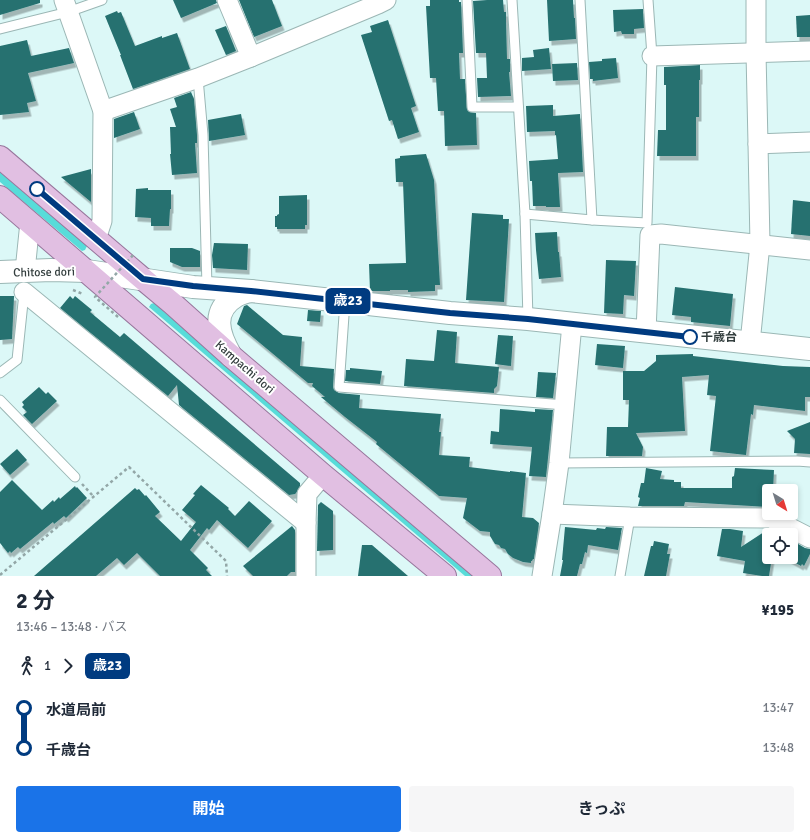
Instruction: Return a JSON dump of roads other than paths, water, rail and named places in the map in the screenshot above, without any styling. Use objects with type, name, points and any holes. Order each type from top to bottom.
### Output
[{"type":"main road","name":"Kampachi dori","points":[[0,157],[490,576]]},
{"type":"main road","points":[[0,197],[324,475],[445,576]]},
{"type":"street","points":[[227,0],[251,57]]},
{"type":"street","points":[[103,111],[198,78],[386,0]]},
{"type":"street","points":[[750,343],[760,244],[756,0]]},
{"type":"street","points":[[66,6],[103,111],[102,220],[96,239]]},
{"type":"street","points":[[652,56],[810,51]]},
{"type":"street","points":[[758,144],[810,142]]},
{"type":"street","points":[[30,222],[25,281],[306,523]]},
{"type":"street","points":[[646,332],[650,234],[810,250]]},
{"type":"street","name":"Chitose dori","points":[[0,272],[25,281],[51,270],[87,272],[193,286],[810,349]]},
{"type":"street","points":[[231,356],[221,334],[219,319],[222,310],[227,303],[237,295],[251,291]]},
{"type":"street","points":[[542,576],[559,463],[572,324]]},
{"type":"street","points":[[306,576],[307,494],[324,475]]},
{"type":"street","points":[[552,514],[630,517],[771,518],[810,538]]},
{"type":"lane","points":[[0,29],[66,6],[102,0]]},
{"type":"lane","points":[[467,0],[472,106],[518,107]]},
{"type":"lane","points":[[512,0],[525,214],[528,319]]},
{"type":"lane","points":[[580,0],[592,220]]},
{"type":"lane","points":[[525,214],[647,223],[652,56],[648,0]]},
{"type":"lane","points":[[198,78],[204,135],[207,287]]},
{"type":"lane","points":[[0,373],[17,360],[25,281]]},
{"type":"lane","points":[[344,301],[339,387],[565,406]]},
{"type":"lane","points":[[0,400],[75,477]]},
{"type":"lane","points":[[559,463],[810,462]]},
{"type":"lane","points":[[620,576],[630,517]]},
{"type":"place","name":"千歳台","points":[[690,337]]}]
